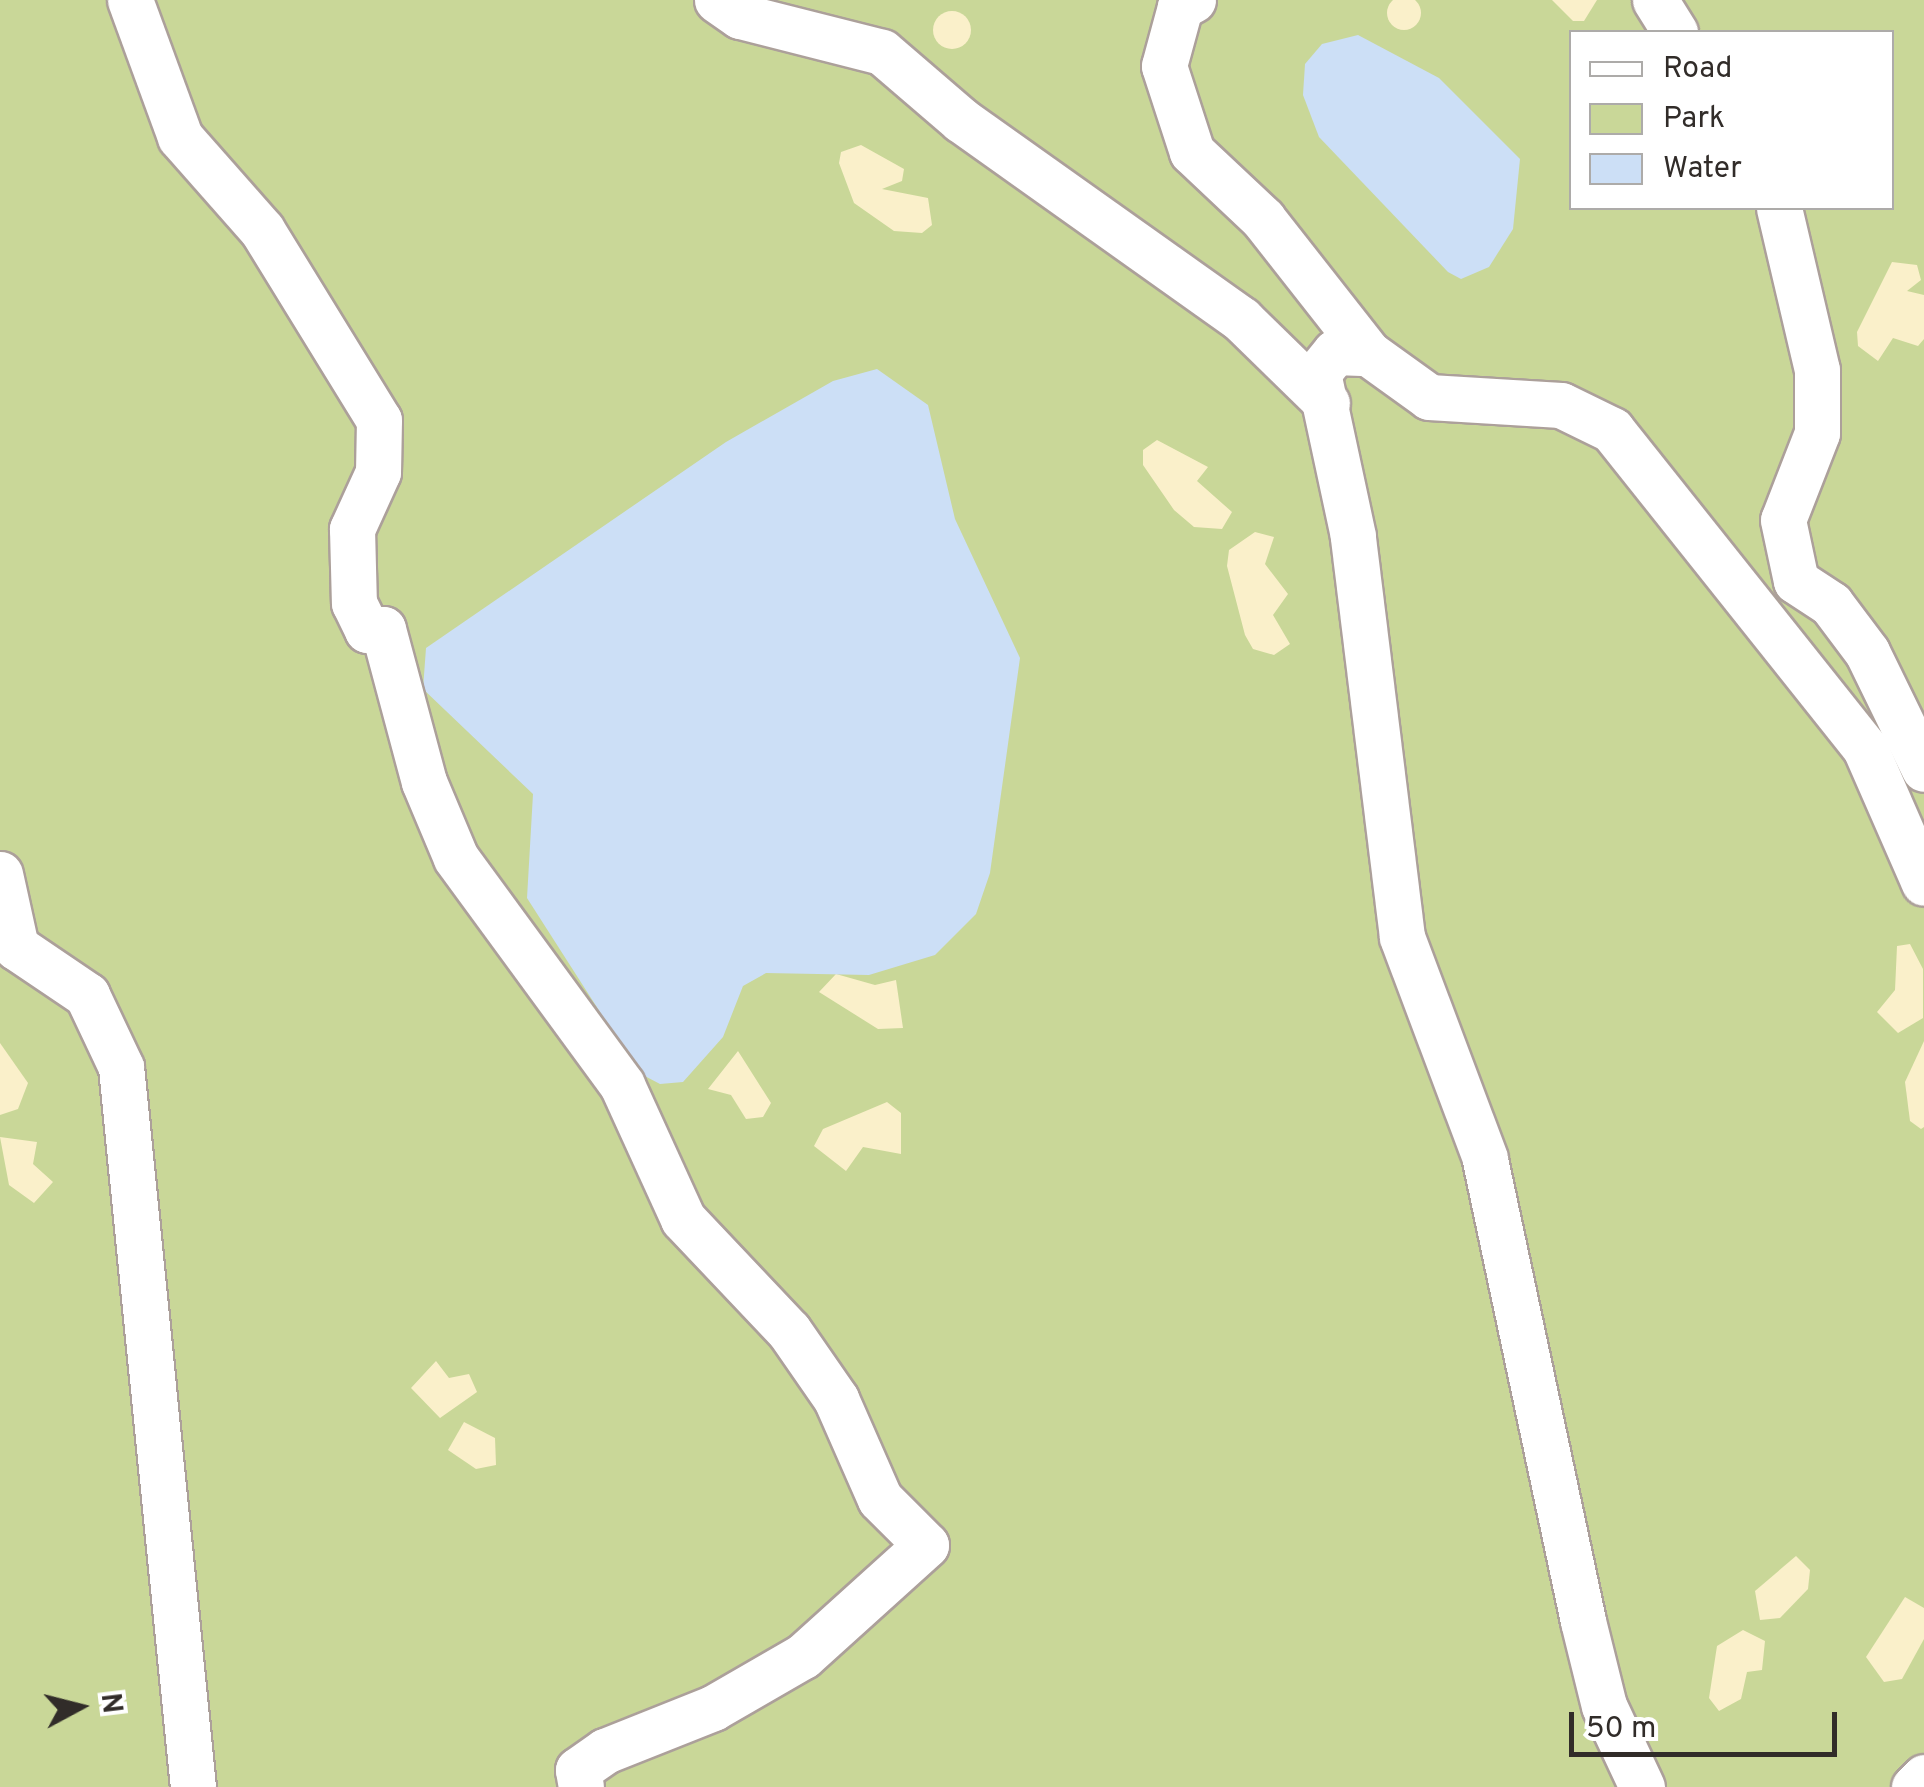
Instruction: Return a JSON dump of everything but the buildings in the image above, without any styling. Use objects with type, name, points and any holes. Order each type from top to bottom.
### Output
[{"type":"lane","points":[[130,0],[180,137],[262,230],[379,420],[378,472],[352,529],[354,603],[366,630],[383,629],[424,782],[456,858],[622,1085],[683,1219],[788,1331],[836,1398],[880,1498],[926,1545],[802,1656],[713,1708],[605,1751],[578,1770],[581,1787]]},
{"type":"lane","points":[[717,0],[740,16],[882,52],[1240,319],[1327,403]]},
{"type":"lane","points":[[1193,0],[1180,7],[1164,66],[1192,152],[1263,219],[1368,354],[1429,397],[1561,406],[1612,430],[1865,748],[1924,884]]},
{"type":"lane","points":[[1655,0],[1674,30]]},
{"type":"lane","points":[[1779,210],[1817,370],[1817,433],[1783,520],[1796,581],[1831,604],[1867,652],[1924,769]]},
{"type":"lane","points":[[1368,354],[1335,352],[1318,374],[1327,403],[1402,938],[1485,1158],[1582,1622],[1604,1706],[1642,1787]]},
{"type":"lane","points":[[0,874],[16,948],[87,995],[121,1067],[193,1787]]},
{"type":"lane","points":[[1914,1787],[1924,1778]]},
{"type":"green space","points":[[0,0],[1924,0],[1924,1787],[0,1787]]},
{"type":"sand","points":[[1394,-1],[1414,-1],[1420,6],[1420,20],[1411,29],[1397,29],[1388,20],[1388,6]]},
{"type":"sand","points":[[1552,0],[1597,0],[1584,21],[1573,21]]},
{"type":"sand","points":[[952,11],[965,17],[971,30],[965,43],[952,49],[939,43],[933,30],[939,17]]},
{"type":"sand","points":[[861,145],[904,169],[902,181],[882,189],[928,198],[932,225],[922,233],[894,231],[854,203],[839,163],[841,152]]},
{"type":"sand","points":[[1892,262],[1917,265],[1921,280],[1907,291],[1924,295],[1924,339],[1918,346],[1893,338],[1878,361],[1858,346],[1857,332]]},
{"type":"sand","points":[[1157,440],[1208,467],[1197,481],[1232,512],[1222,529],[1194,527],[1174,510],[1143,465],[1143,450]]},
{"type":"sand","points":[[1255,532],[1274,537],[1265,564],[1288,594],[1273,615],[1290,644],[1274,655],[1253,649],[1245,635],[1227,566],[1229,550]]},
{"type":"sand","points":[[1910,944],[1923,969],[1923,1018],[1898,1033],[1877,1012],[1895,990],[1897,946]]},
{"type":"sand","points":[[836,974],[875,985],[896,980],[903,1028],[878,1029],[819,992]]},
{"type":"sand","points":[[1924,1041],[1921,1129],[1910,1121],[1905,1082]]},
{"type":"sand","points":[[0,1043],[28,1083],[18,1109],[0,1115]]},
{"type":"sand","points":[[738,1051],[771,1103],[763,1117],[746,1119],[731,1095],[708,1089]]},
{"type":"sand","points":[[887,1102],[901,1113],[901,1154],[863,1147],[846,1171],[814,1146],[823,1129]]},
{"type":"sand","points":[[0,1137],[37,1142],[33,1164],[53,1182],[34,1203],[9,1185]]},
{"type":"sand","points":[[436,1361],[449,1378],[469,1374],[477,1392],[440,1418],[411,1388]]},
{"type":"sand","points":[[464,1422],[495,1438],[496,1465],[476,1469],[448,1450]]},
{"type":"sand","points":[[1796,1556],[1810,1570],[1808,1589],[1780,1618],[1760,1620],[1755,1591]]},
{"type":"sand","points":[[1905,1597],[1924,1608],[1924,1639],[1902,1679],[1884,1682],[1866,1657]]},
{"type":"sand","points":[[1743,1630],[1765,1641],[1762,1670],[1747,1672],[1741,1699],[1719,1711],[1709,1698],[1717,1646]]},
{"type":"water","points":[[1358,35],[1439,78],[1520,159],[1513,229],[1489,267],[1461,279],[1448,272],[1319,137],[1303,95],[1305,64],[1322,44]]},
{"type":"water","points":[[877,369],[928,405],[955,519],[1020,658],[990,873],[976,914],[935,955],[869,975],[766,973],[743,986],[723,1037],[683,1082],[660,1084],[639,1073],[527,898],[533,794],[423,689],[426,648],[726,442],[833,381]]}]
